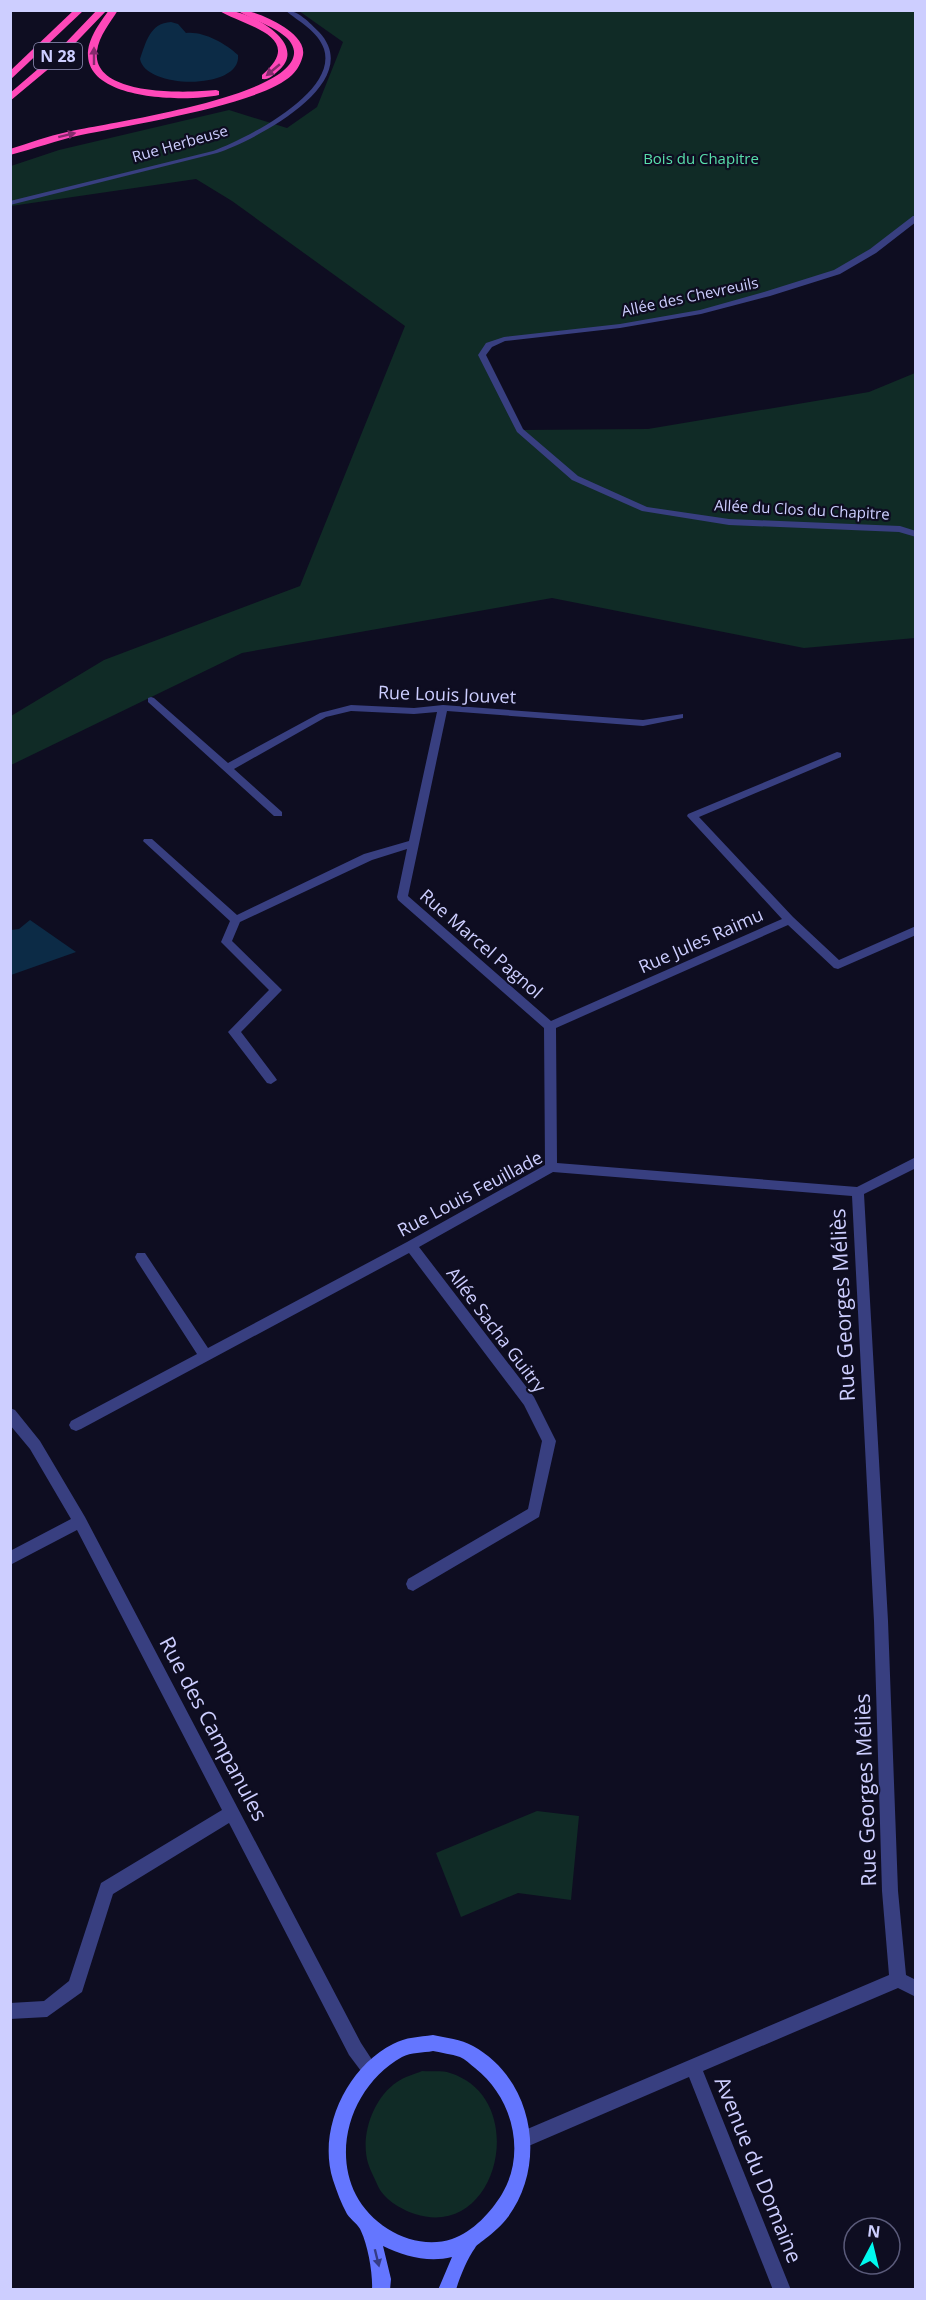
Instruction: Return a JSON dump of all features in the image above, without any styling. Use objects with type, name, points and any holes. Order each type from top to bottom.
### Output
[{"type":"highway","name":"N 28","points":[[10,77],[81,10]]},
{"type":"highway","name":"N 28","points":[[10,98],[55,58],[103,10]]},
{"type":"highway","points":[[114,10],[98,35],[92,56],[94,66],[103,76],[128,88],[178,96],[226,91],[246,86],[275,70],[282,62],[285,54],[275,36],[222,10]]},
{"type":"highway","points":[[10,152],[67,135],[223,102],[270,85],[288,74],[296,64],[299,51],[294,39],[280,28],[240,10]]},
{"type":"street","name":"Rue Herbeuse","points":[[10,203],[216,151],[266,129],[312,95],[323,81],[329,66],[328,54],[322,41],[312,29],[288,10]]},
{"type":"street","name":"Allée des Chevreuils","points":[[489,345],[504,339],[620,326],[701,312],[767,294],[837,273],[873,251],[915,218]]},
{"type":"street","name":"Allée du Clos du Chapitre","points":[[489,345],[482,355],[520,430],[575,478],[585,483],[645,509],[729,522],[900,530],[915,534]]},
{"type":"street","points":[[151,700],[278,814]]},
{"type":"street","name":"Rue Louis Jouvet","points":[[227,768],[323,715],[351,708],[414,711],[442,708],[643,723],[680,716]]},
{"type":"street","name":"Rue Marcel Pagnol","points":[[442,708],[402,897],[549,1026]]},
{"type":"street","name":"Rue Jules Raimu","points":[[549,1026],[789,920],[692,816],[837,755]]},
{"type":"street","points":[[148,841],[236,920]]},
{"type":"street","points":[[271,1080],[234,1032],[276,990],[226,942],[236,920],[368,857],[412,844]]},
{"type":"street","points":[[789,920],[838,965],[915,930]]},
{"type":"street","points":[[549,1026],[552,1167]]},
{"type":"street","points":[[858,1192],[915,1162]]},
{"type":"street","name":"Rue Louis Feuillade","points":[[76,1425],[205,1354],[411,1246],[552,1167],[858,1192]]},
{"type":"street","name":"Rue Georges Méliès","points":[[858,1192],[881,1621],[890,1891],[898,1980]]},
{"type":"street","name":"Allée Sacha Guitry","points":[[411,1246],[529,1401],[549,1441],[534,1513],[413,1584]]},
{"type":"street","points":[[141,1257],[205,1354]]},
{"type":"street","name":"Rue des Campanules","points":[[10,1414],[35,1445],[80,1521],[355,2049],[370,2068]]},
{"type":"street","points":[[10,1558],[80,1521]]},
{"type":"street","points":[[10,2011],[48,2009],[76,1986],[107,1888],[233,1812]]},
{"type":"street","points":[[524,2139],[898,1980],[915,1989]]},
{"type":"street","points":[[433,2043],[466,2051],[495,2071],[515,2102],[524,2139],[524,2157],[514,2192],[495,2221],[468,2242],[433,2251],[399,2245],[369,2226],[348,2198],[338,2164],[339,2129],[350,2096],[370,2068],[400,2049],[433,2043]]},
{"type":"street","name":"Avenue du Domaine","points":[[693,2067],[782,2289]]},
{"type":"street","points":[[369,2226],[382,2279],[381,2289]]},
{"type":"street","points":[[447,2289],[448,2282],[468,2242]]},
{"type":"green space","name":"Bois du Chapitre","points":[[299,11],[915,11],[915,218],[837,272],[701,312],[620,326],[504,339],[489,345],[482,355],[521,430],[648,429],[869,392],[915,373],[915,638],[804,648],[552,598],[242,653],[11,765],[11,716],[104,660],[300,586],[405,326],[232,201],[196,179],[11,206],[11,166],[59,150],[229,110],[287,128],[317,107],[343,42]]},
{"type":"green space","points":[[537,1811],[579,1816],[571,1900],[518,1893],[461,1917],[436,1853]]},
{"type":"green space","points":[[422,2071],[450,2073],[475,2087],[491,2109],[497,2136],[494,2163],[484,2188],[467,2207],[444,2217],[415,2214],[388,2199],[377,2184],[366,2152],[367,2130],[381,2098],[397,2082]]},
{"type":"water","points":[[171,22],[178,24],[186,33],[206,36],[227,46],[238,55],[235,66],[225,75],[193,82],[175,81],[158,76],[146,69],[140,59],[150,34],[158,26]]},
{"type":"water","points":[[30,920],[76,952],[11,975],[11,930],[19,929]]}]
